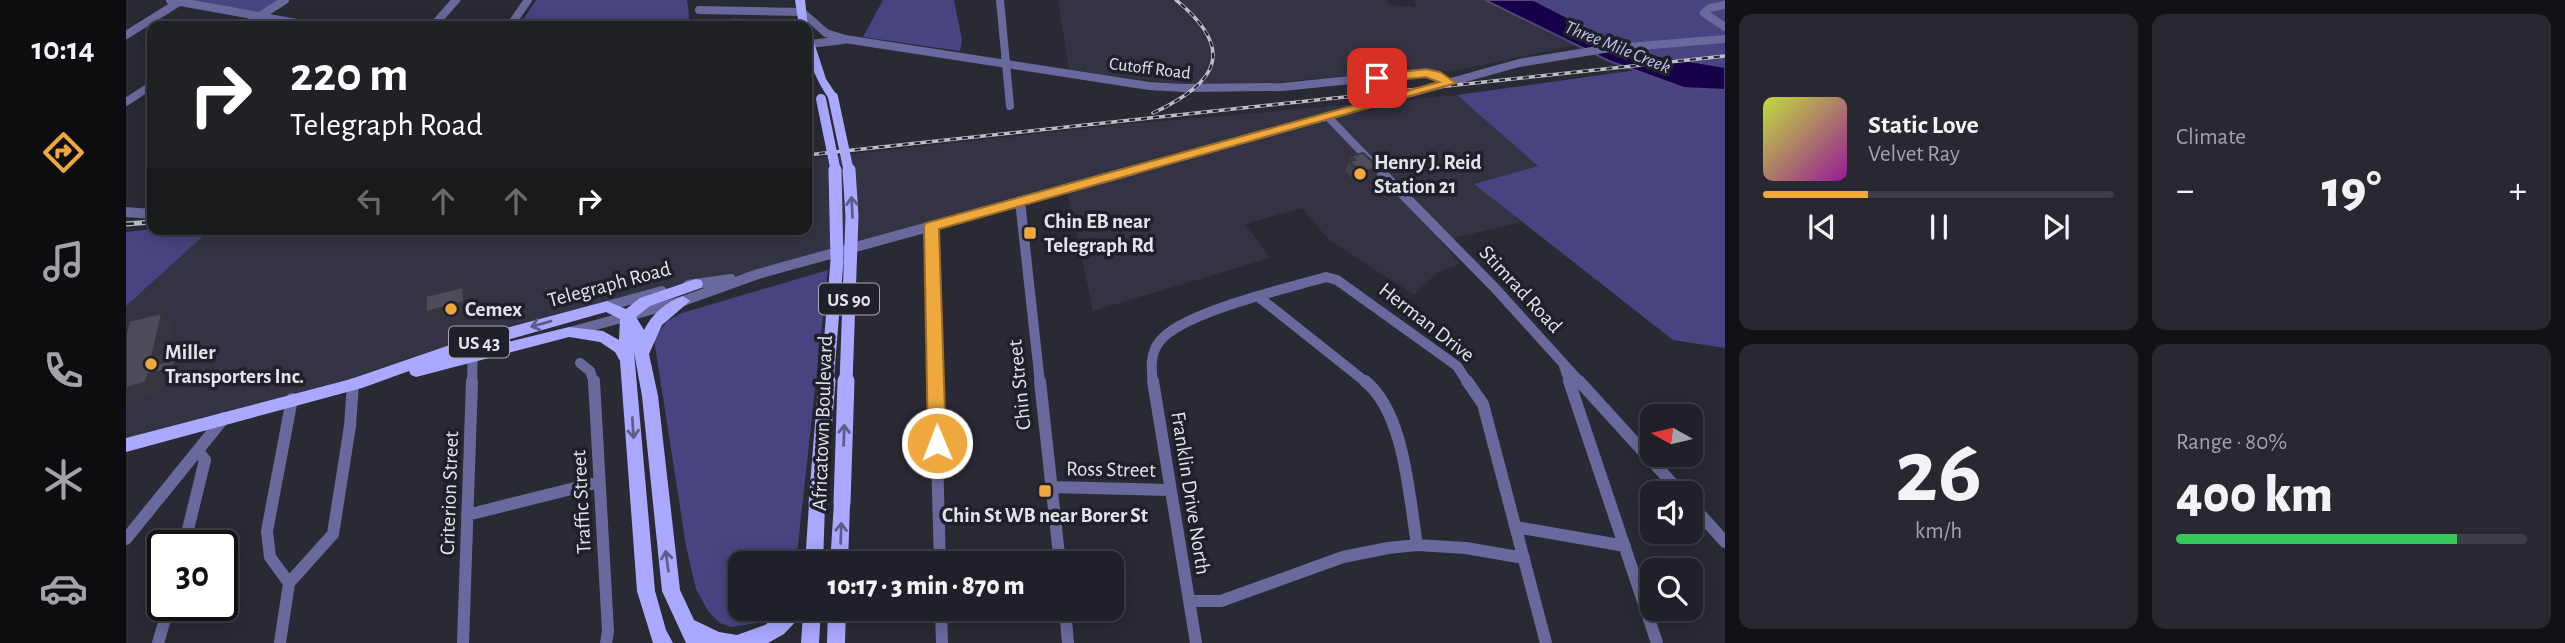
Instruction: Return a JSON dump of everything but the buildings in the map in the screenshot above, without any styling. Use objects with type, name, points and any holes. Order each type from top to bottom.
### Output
[{"type":"main road","points":[[800,0],[803,21]]},
{"type":"main road","name":"Africatown Boulevard","points":[[812,52],[849,172],[852,216],[840,551]]},
{"type":"main road","name":"Africatown Boulevard","points":[[815,551],[837,261],[836,174],[827,98]]},
{"type":"main road","points":[[627,316],[645,302],[696,284]]},
{"type":"main road","points":[[635,358],[652,324],[667,310],[683,301]]},
{"type":"main road","points":[[607,306],[627,316],[636,326],[635,358],[646,591],[658,634],[664,643]]},
{"type":"main road","name":"Telegraph Road","points":[[126,445],[473,351],[607,306]]},
{"type":"main road","points":[[569,332],[588,333],[610,340],[635,358],[650,396],[671,592],[696,643]]},
{"type":"main road","name":"Telegraph Road","points":[[473,351],[569,332]]},
{"type":"main road","points":[[740,643],[775,631],[785,621]]},
{"type":"main road","points":[[810,643],[811,621]]},
{"type":"main road","points":[[836,643],[837,621]]},
{"type":"main road","points":[[686,626],[719,641],[734,643]]},
{"type":"street","points":[[170,0],[278,21]]},
{"type":"street","points":[[252,21],[285,0]]},
{"type":"street","points":[[437,21],[456,0]]},
{"type":"street","points":[[513,21],[528,0]]},
{"type":"street","points":[[1000,0],[1010,106]]},
{"type":"street","points":[[148,21],[179,2]]},
{"type":"street","points":[[1725,5],[1710,8],[1704,13],[1725,27]]},
{"type":"street","points":[[699,9],[802,12]]},
{"type":"street","name":"Cutoff Road","points":[[802,12],[826,33],[845,40]]},
{"type":"street","points":[[126,34],[147,21]]},
{"type":"street","name":"Telegraph Road","points":[[569,332],[683,301],[758,274],[1519,63],[1572,54],[1725,38]]},
{"type":"street","name":"Cutoff Road","points":[[812,40],[845,40],[1006,62],[1149,86],[1195,90],[1264,90],[1417,73],[1436,75],[1450,83]]},
{"type":"street","points":[[126,102],[147,88]]},
{"type":"street","name":"Stimrad Road","points":[[1327,116],[1562,360],[1670,481]]},
{"type":"street","name":"Chin Street","points":[[1020,201],[1058,551]]},
{"type":"street","points":[[126,212],[147,214]]},
{"type":"street","points":[[931,226],[940,551]]},
{"type":"street","name":"Telegraph Road","points":[[607,306],[696,284],[758,274]]},
{"type":"street","name":"Herman Drive","points":[[1260,298],[1326,277],[1337,280],[1457,366],[1482,404],[1524,558]]},
{"type":"street","points":[[1260,298],[1371,386],[1385,404],[1395,425],[1417,545]]},
{"type":"street","name":"Franklin Drive North","points":[[1196,643],[1151,368],[1154,350],[1163,336],[1189,320],[1260,298]]},
{"type":"street","name":"Criterion Street","points":[[463,643],[473,351]]},
{"type":"street","points":[[1562,360],[1657,643]]},
{"type":"street","name":"Traffic Street","points":[[580,363],[590,371],[594,382],[608,631],[606,643]]},
{"type":"street","points":[[280,643],[289,583],[333,534],[350,426],[353,384]]},
{"type":"street","points":[[289,583],[270,557],[267,531],[292,399]]},
{"type":"street","points":[[126,539],[224,418]]},
{"type":"street","points":[[188,530],[205,460],[198,451]]},
{"type":"street","points":[[467,516],[599,482]]},
{"type":"street","name":"Ross Street","points":[[1051,487],[1170,490]]},
{"type":"street","points":[[1703,517],[1725,542]]},
{"type":"street","points":[[1517,527],[1625,546]]},
{"type":"street","points":[[1189,601],[1221,601],[1343,556],[1417,545],[1466,548],[1524,558],[1546,643]]},
{"type":"street","points":[[158,643],[165,621]]},
{"type":"street","points":[[941,621],[942,643]]},
{"type":"street","points":[[1066,621],[1068,643]]},
{"type":"shaded area","points":[[184,0],[281,0],[258,15]]},
{"type":"shaded area","points":[[536,0],[687,0],[689,21],[522,21]]},
{"type":"shaded area","points":[[883,0],[954,0],[962,40],[960,51],[863,37]]},
{"type":"shaded area","points":[[1058,0],[1387,0],[1389,5],[1417,7],[1414,0],[1485,0],[1576,45],[1449,72],[1425,68],[1241,86],[1186,85],[1069,70]]},
{"type":"shaded area","points":[[1534,0],[1725,0],[1725,67],[1648,54],[1610,39]]},
{"type":"shaded area","points":[[1637,70],[1684,88],[1725,90],[1725,348],[1673,340],[1474,184],[1538,166],[1457,95]]},
{"type":"shaded area","points":[[1457,95],[1539,166],[1475,184],[1522,222],[1441,241],[1460,264],[1438,272],[1414,295],[1328,239],[1302,208],[1245,224],[1270,258],[1093,311],[1066,186],[126,442],[126,306],[204,235],[812,235],[812,158],[1107,126]]},
{"type":"shaded area","points":[[147,230],[147,235],[204,235],[126,306],[126,232]]},
{"type":"shaded area","points":[[828,270],[797,551],[728,551],[728,621],[764,622],[731,627],[720,623],[708,611],[696,589],[686,546],[654,339],[667,321],[682,313]]},
{"type":"water","name":"Three Mile Creek","points":[[1485,0],[1534,0],[1610,39],[1648,54],[1725,67],[1725,90],[1684,88],[1609,61]]},
{"type":"railway","points":[[1153,113],[1193,90],[1212,64],[1213,50],[1207,35],[1195,18],[1176,0]]},
{"type":"railway","points":[[812,154],[1725,56]]},
{"type":"railway","points":[[126,224],[147,222]]},
{"type":"place","name":"Henry J. Reid Station 21","points":[[1360,174]]},
{"type":"place","name":"Chin EB near Telegraph Rd","points":[[1030,233]]},
{"type":"place","name":"Cemex","points":[[451,309]]},
{"type":"place","name":"Miller Transporters Inc.","points":[[151,364]]},
{"type":"place","name":"Chin St WB near Borer St","points":[[1045,491]]},
{"type":"route","points":[[937,443],[931,226],[1450,83],[1426,73],[1377,78]]}]
